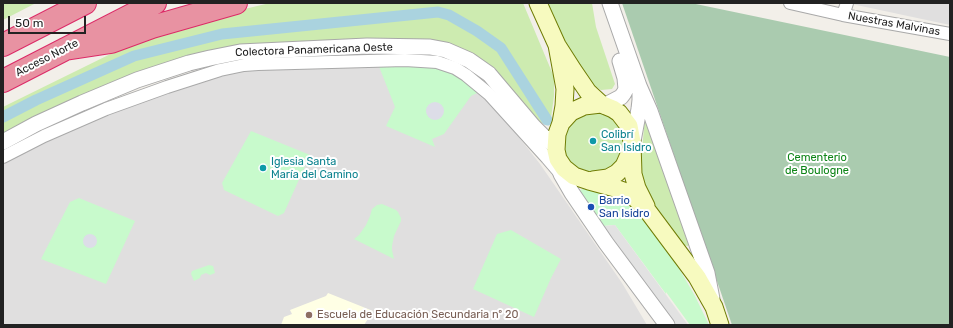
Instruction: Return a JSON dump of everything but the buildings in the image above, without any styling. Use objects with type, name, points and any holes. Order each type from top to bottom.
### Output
[{"type":"highway","points":[[3,45],[51,3]]},
{"type":"highway","points":[[3,45],[85,3]]},
{"type":"highway","name":"Acceso Norte","points":[[3,80],[155,3]]},
{"type":"highway","points":[[65,49],[111,42],[152,27],[236,3]]},
{"type":"main road","points":[[538,3],[557,45],[578,78],[602,105],[619,113],[629,126],[632,145],[633,174],[637,188],[647,210]]},
{"type":"main road","points":[[557,45],[565,89],[561,123],[552,152],[558,159],[562,171],[626,192],[635,198],[647,210],[697,277],[714,307],[720,325]]},
{"type":"main road","points":[[561,123],[571,112],[584,106],[602,105]]},
{"type":"main road","points":[[589,181],[608,178],[618,173],[624,166],[632,145]]},
{"type":"street","points":[[601,3],[626,84],[626,89],[621,97],[602,105]]},
{"type":"street","points":[[610,3],[707,273],[714,307]]},
{"type":"street","name":"Nuestras Malvinas","points":[[790,3],[845,9],[950,34]]},
{"type":"street","name":"Colectora Panamericana Oeste","points":[[3,142],[36,124],[136,80],[210,58],[240,52],[367,46],[430,47],[446,50],[469,60],[489,74],[544,137],[552,152]]},
{"type":"street","points":[[3,157],[44,136],[106,109],[220,70],[244,65],[405,60],[437,62],[455,68],[489,94],[552,152]]},
{"type":"street","points":[[632,145],[640,100],[639,86]]},
{"type":"street","points":[[562,171],[572,193],[602,238],[667,325]]},
{"type":"shaded area","points":[[847,3],[950,3],[950,25]]},
{"type":"shaded area","name":"Barrio San Isidro","points":[[378,64],[465,78],[500,113],[540,164],[622,283],[647,325],[3,325],[3,162],[82,122],[184,85],[241,71],[282,67]]},
{"type":"shaded area","points":[[435,102],[441,105],[444,111],[441,117],[435,120],[429,117],[426,111],[429,105]]},
{"type":"shaded area","points":[[615,225],[688,325],[675,325],[604,226]]},
{"type":"shaded area","points":[[90,234],[95,236],[97,241],[95,246],[90,248],[85,246],[83,241],[85,236]]},
{"type":"shaded area","points":[[328,293],[373,311],[364,325],[281,325],[284,317],[292,314],[290,310],[326,296]]},
{"type":"green space","points":[[3,3],[36,3],[3,20]]},
{"type":"green space","points":[[270,3],[523,3],[554,77],[554,96],[550,121],[547,124],[541,123],[506,85],[469,55],[247,46],[3,136],[3,107],[11,103],[143,38],[236,11]]},
{"type":"green space","points":[[548,3],[592,3],[596,27],[615,84],[612,89],[601,90],[592,84],[580,70],[559,31]]},
{"type":"green space","name":"Cementerio de Boulogne","points":[[622,3],[691,3],[950,57],[950,325],[732,325]]},
{"type":"green space","points":[[378,64],[435,65],[451,70],[479,92],[471,96],[444,134],[432,139],[435,147],[386,126],[395,107]]},
{"type":"green space","points":[[588,113],[600,113],[611,118],[619,126],[624,137],[622,155],[611,168],[600,173],[588,173],[577,168],[569,160],[564,149],[564,137],[569,126],[577,118]]},
{"type":"green space","points":[[645,115],[691,243],[688,246],[683,245],[651,204],[640,176]]},
{"type":"green space","points":[[251,131],[310,155],[284,213],[278,216],[224,190],[222,183]]},
{"type":"green space","points":[[585,188],[613,195],[632,205],[677,265],[695,296],[709,325],[690,325],[615,225],[603,226],[581,194],[580,190]]},
{"type":"green space","points":[[79,198],[135,221],[106,284],[41,259],[70,202]]},
{"type":"green space","points":[[382,204],[396,210],[401,218],[392,246],[394,259],[354,239],[366,225],[372,209],[377,205]]},
{"type":"green space","points":[[511,230],[561,259],[534,317],[473,289],[497,234]]},
{"type":"green space","points":[[209,265],[213,266],[215,273],[210,275],[206,273],[194,281],[191,274],[192,271]]},
{"type":"waterway","points":[[3,117],[36,100],[134,56],[222,34],[438,12],[449,15],[477,31],[501,48],[547,120]]},
{"type":"place","name":"Colibrí San Isidro","points":[[593,141]]},
{"type":"place","name":"Iglesia Santa María del Camino","points":[[263,168]]},
{"type":"place","name":"Barrio San Isidro","points":[[591,207]]},
{"type":"place","name":"Escuela de Educación Secundaria nº 20","points":[[309,315]]}]
